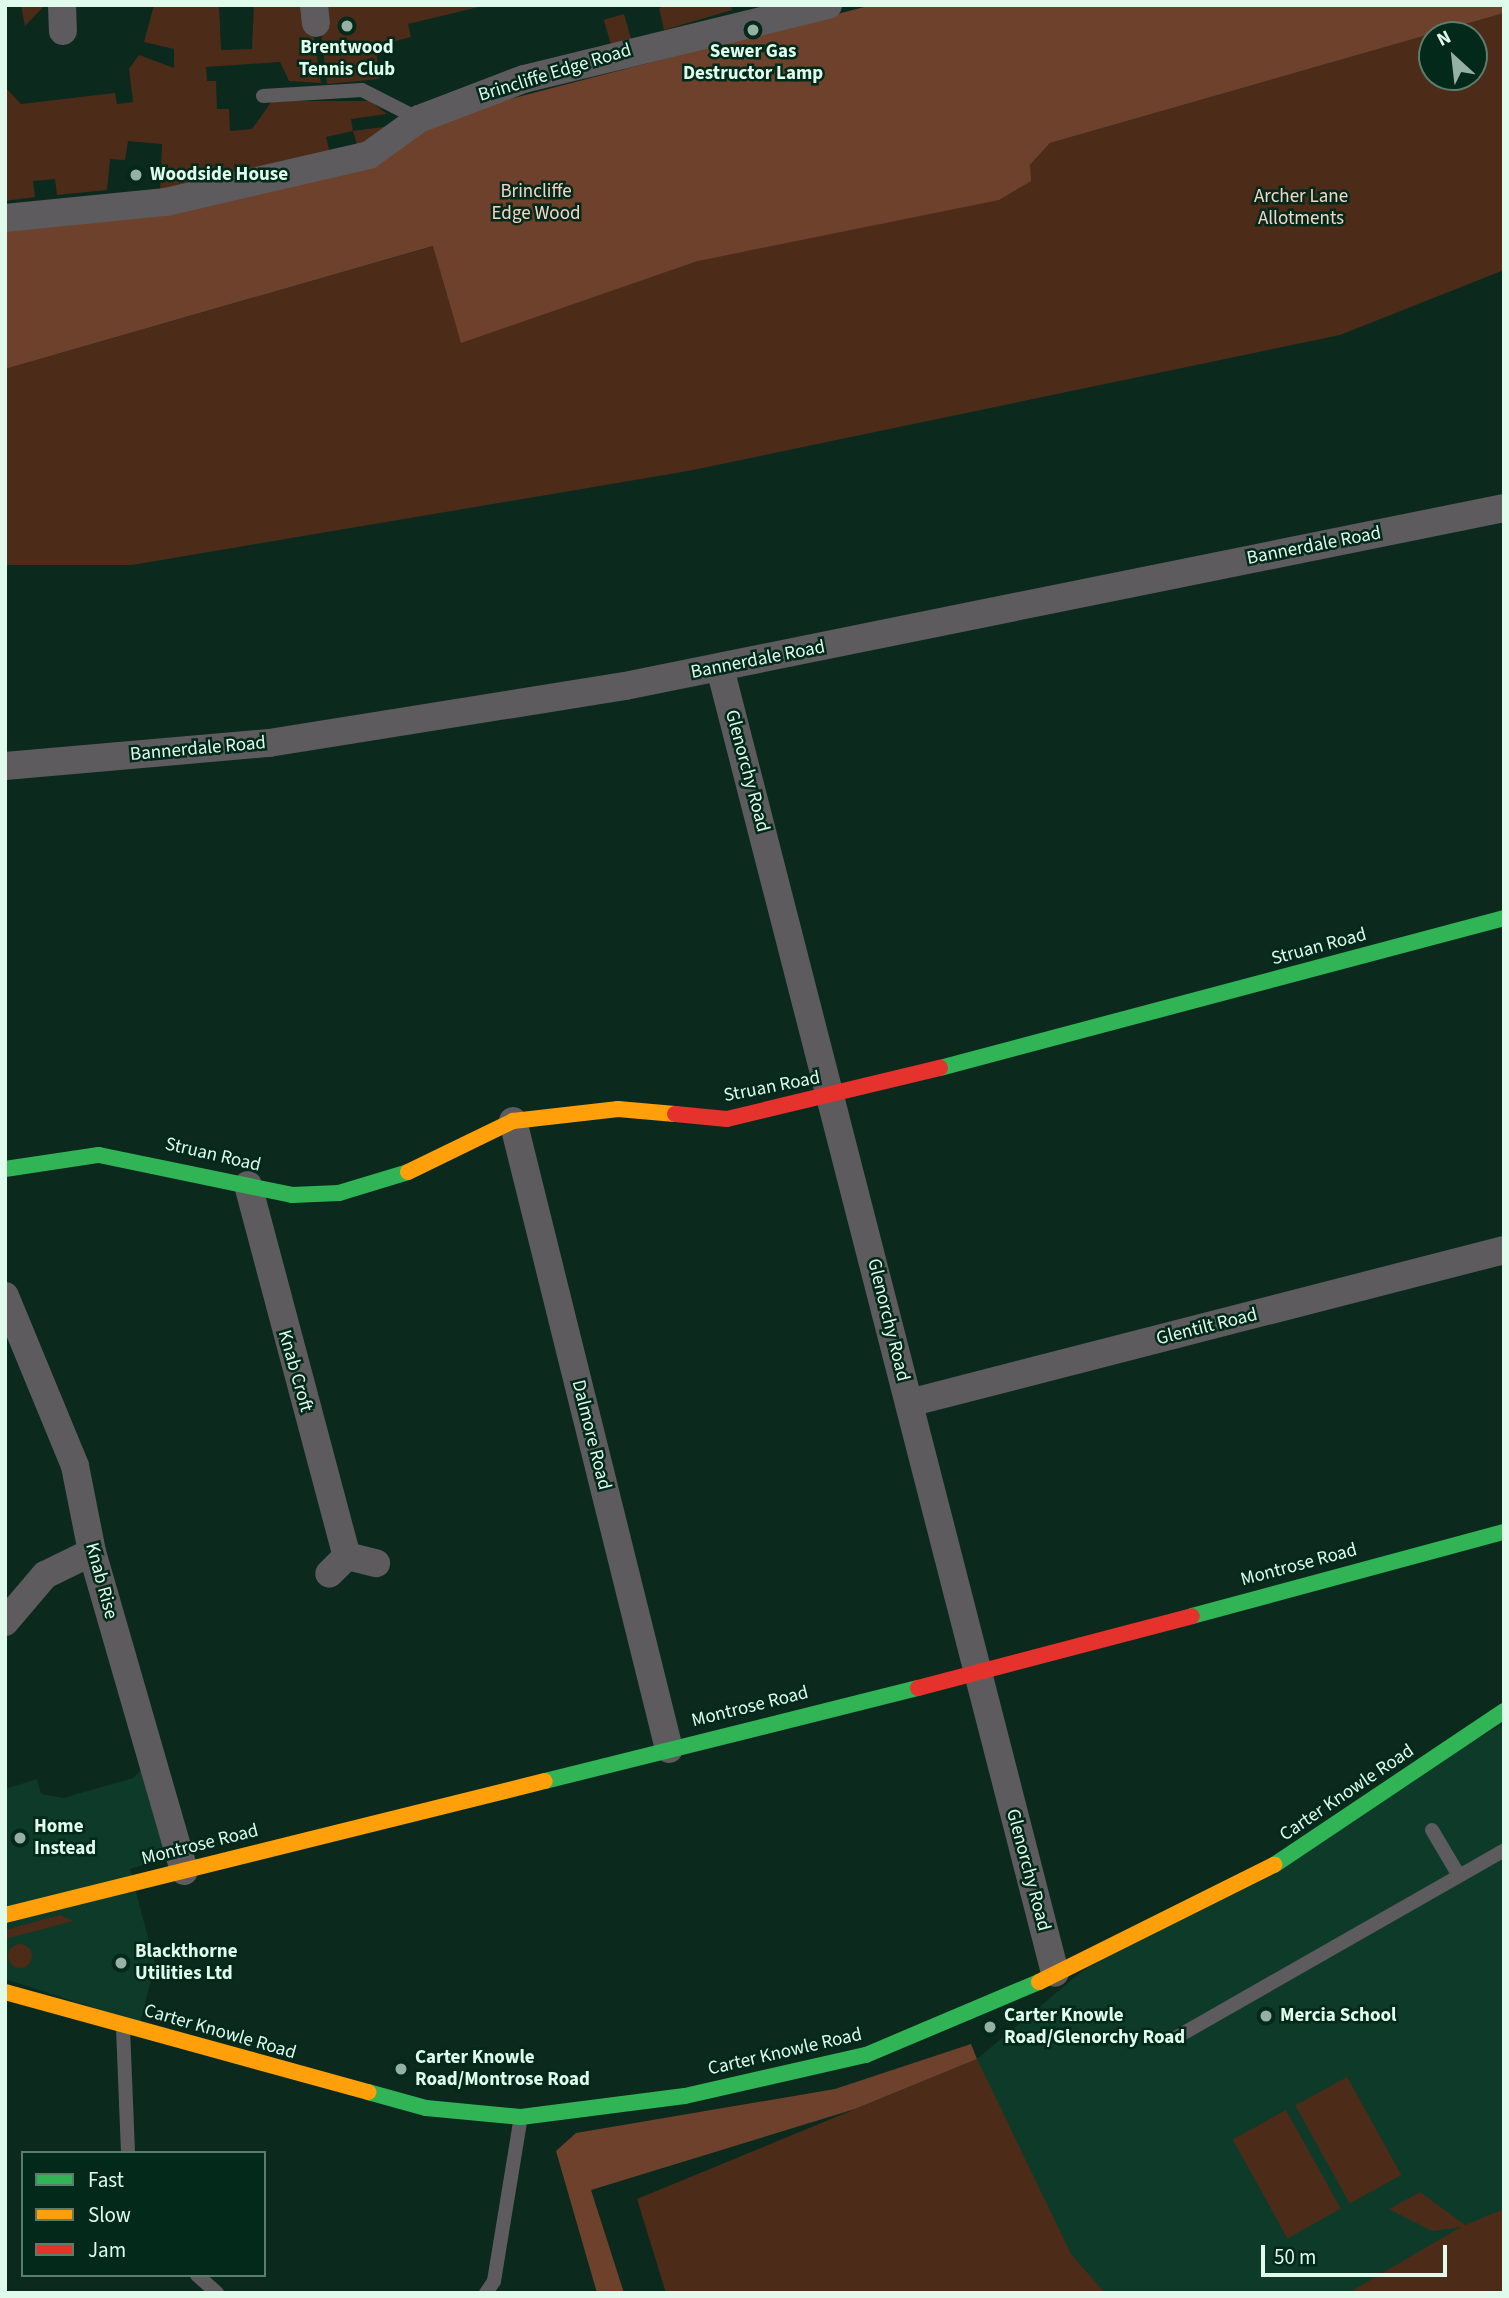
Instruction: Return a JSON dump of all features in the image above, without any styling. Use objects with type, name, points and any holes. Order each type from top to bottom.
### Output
[{"type":"street","name":"Brincliffe Edge Road","points":[[5,218],[166,202],[369,155],[419,119],[524,79],[749,14],[828,5]]},
{"type":"street","name":"Bannerdale Road","points":[[5,766],[269,743],[720,668],[1504,508]]},
{"type":"street","name":"Glenorchy Road","points":[[720,668],[1055,1973]]},
{"type":"street","name":"Struan Road","points":[[5,1169],[99,1155],[292,1195],[383,1184],[513,1121],[618,1109],[727,1119],[832,1097],[1504,918]]},
{"type":"street","name":"Dalmore Road","points":[[513,1121],[669,1749]]},
{"type":"street","name":"Knab Croft","points":[[248,1185],[338,1565],[376,1563]]},
{"type":"street","name":"Glentilt Road","points":[[909,1403],[1504,1250]]},
{"type":"street","name":"Knab Rise","points":[[5,1297],[13,1327],[75,1466],[92,1552],[184,1871]]},
{"type":"street","name":"Montrose Road","points":[[5,1915],[977,1672],[1504,1532]]},
{"type":"street","points":[[5,1622],[45,1575],[92,1552]]},
{"type":"street","name":"Carter Knowle Road","points":[[5,1992],[389,2101],[521,2117],[685,2096],[866,2056],[1055,1973],[1293,1856],[1504,1711]]},
{"type":"lane","points":[[263,96],[362,90],[419,119]]},
{"type":"lane","points":[[1432,1830],[1458,1874]]},
{"type":"lane","points":[[1175,2038],[1504,1850]]},
{"type":"lane","points":[[123,2027],[128,2151]]},
{"type":"lane","points":[[486,2293],[494,2281],[521,2117]]},
{"type":"lane","points":[[199,2277],[217,2293]]},
{"type":"shaded area","name":"Mercia School","points":[[1504,1723],[1504,2209],[1348,2293],[666,2293],[638,2199],[977,2059],[1081,1972]]},
{"type":"shaded area","points":[[141,1770],[165,1851],[160,1860],[130,1869],[155,1964],[140,2023],[5,1979],[5,1789],[37,1779],[41,1794],[63,1798],[133,1778]]},
{"type":"green space","points":[[21,5],[45,5],[25,26]]},
{"type":"green space","points":[[154,5],[219,5],[221,50],[252,49],[254,5],[309,5],[321,83],[289,81],[280,62],[206,67],[207,81],[216,81],[217,109],[229,109],[230,131],[252,129],[272,101],[370,101],[387,114],[351,119],[353,131],[326,137],[330,154],[160,195],[162,144],[128,141],[125,160],[110,159],[107,190],[57,195],[55,179],[33,181],[35,197],[5,201],[5,87],[21,104],[115,93],[117,104],[133,102],[129,69],[139,55],[174,68],[174,49],[144,42]]},
{"type":"green space","name":"Brentwood Tennis Club","points":[[318,5],[487,5],[408,24],[411,37],[376,46],[379,79],[327,84]]},
{"type":"green space","points":[[670,5],[731,5],[732,10],[664,30],[659,8]]},
{"type":"green space","name":"Brincliffe Edge Wood","points":[[872,5],[1504,5],[1504,13],[1476,21],[1418,21],[1418,38],[1050,143],[1030,165],[1031,181],[999,200],[698,261],[461,343],[433,246],[5,369],[5,227],[167,212],[468,110]]},
{"type":"green space","name":"Archer Lane Allotments","points":[[1504,13],[1504,270],[1340,335],[688,471],[132,565],[5,565],[5,369],[434,246],[462,342],[698,261],[1030,165],[1050,143],[1418,38],[1418,91],[1488,91],[1488,21],[1476,21]]},
{"type":"green space","points":[[624,14],[631,39],[611,45],[604,20]]},
{"type":"green space","points":[[390,126],[358,148],[353,131]]},
{"type":"green space","points":[[60,1915],[73,1921],[5,1939],[5,1930]]},
{"type":"green space","points":[[20,1944],[29,1947],[32,1956],[29,1965],[20,1968],[11,1965],[8,1956],[11,1947]]},
{"type":"green space","points":[[971,2044],[977,2059],[855,2109],[591,2190],[624,2293],[597,2293],[556,2151],[576,2133],[835,2089]]},
{"type":"green space","points":[[977,2059],[1071,2254],[1105,2293],[666,2293],[637,2199]]},
{"type":"green space","points":[[1347,2077],[1401,2175],[1350,2204],[1295,2106]]},
{"type":"green space","points":[[1286,2110],[1341,2209],[1287,2238],[1233,2140]]},
{"type":"green space","points":[[1420,2192],[1465,2225],[1504,2209],[1504,2293],[1348,2293],[1461,2227],[1432,2231],[1389,2209]]},
{"type":"traffic: fast","points":[[940,1068],[1504,918]]},
{"type":"traffic: fast","points":[[5,1169],[99,1155],[292,1195],[339,1193],[408,1172]]},
{"type":"traffic: fast","points":[[1192,1616],[1504,1532]]},
{"type":"traffic: fast","points":[[545,1781],[918,1688]]},
{"type":"traffic: fast","points":[[1274,1865],[1504,1711]]},
{"type":"traffic: fast","points":[[368,2092],[426,2108],[521,2117],[685,2096],[866,2055],[1039,1982]]},
{"type":"traffic: slow","points":[[408,1172],[513,1121],[618,1109],[675,1114]]},
{"type":"traffic: slow","points":[[5,1915],[545,1781]]},
{"type":"traffic: slow","points":[[1039,1982],[1274,1865]]},
{"type":"traffic: slow","points":[[5,1992],[368,2092]]},
{"type":"traffic: jam","points":[[675,1114],[727,1119],[940,1068]]},
{"type":"traffic: jam","points":[[918,1688],[1192,1616]]},
{"type":"place","name":"Brentwood Tennis Club","points":[[347,26]]},
{"type":"place","name":"Sewer Gas Destructor Lamp","points":[[753,30]]},
{"type":"place","name":"Woodside House","points":[[136,175]]},
{"type":"place","name":"Home Instead","points":[[20,1838]]},
{"type":"place","name":"Blackthorne Utilities Ltd","points":[[121,1963]]},
{"type":"place","name":"Mercia School","points":[[1266,2016]]},
{"type":"place","name":"Carter Knowle Road/Glenorchy Road","points":[[990,2027]]},
{"type":"place","name":"Carter Knowle Road/Montrose Road","points":[[401,2069]]}]
